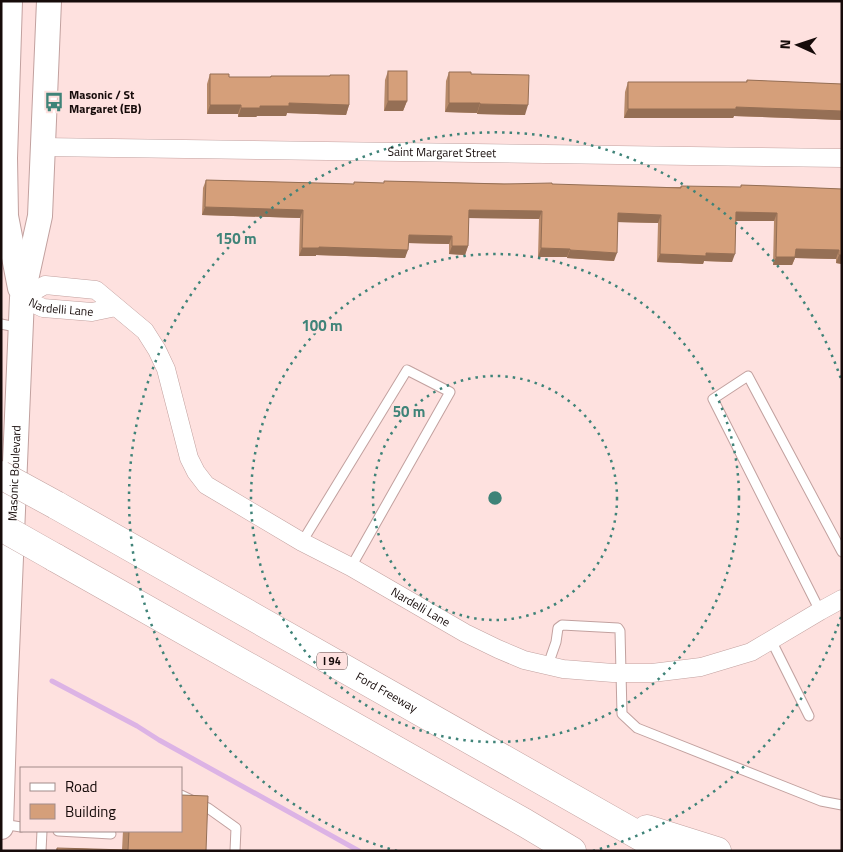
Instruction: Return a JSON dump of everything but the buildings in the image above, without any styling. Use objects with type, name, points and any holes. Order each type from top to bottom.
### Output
[{"type":"highway","name":"Ford Freeway","points":[[1,475],[666,851]]},
{"type":"highway","points":[[1,527],[572,851]]},
{"type":"highway","points":[[608,817],[717,851]]},
{"type":"main road","name":"Masonic Boulevard","points":[[10,1],[4,116],[6,216],[22,298]]},
{"type":"main road","name":"Masonic Boulevard","points":[[1,825],[6,679],[11,326],[22,298],[40,216],[49,1]]},
{"type":"main road","points":[[5,150],[28,159],[34,158],[42,147]]},
{"type":"street","name":"Saint Margaret Street","points":[[42,147],[842,158]]},
{"type":"street","name":"Nardelli Lane","points":[[22,298],[43,308],[92,312],[116,307],[145,331],[158,350],[166,369],[189,458],[196,472],[206,485],[302,542],[351,567],[474,637],[524,660],[563,669],[621,673],[652,673],[701,667],[751,652],[842,599]]},
{"type":"lane","points":[[302,542],[407,370],[450,392],[351,567]]},
{"type":"lane","points":[[820,611],[713,399],[748,376],[842,552]]},
{"type":"lane","points":[[548,665],[556,642],[558,628],[562,625],[618,628],[620,631],[622,714],[637,728],[821,801],[842,805]]},
{"type":"lane","points":[[771,640],[809,716]]},
{"type":"lane","points":[[182,795],[208,808],[236,828],[235,851]]},
{"type":"lane","points":[[1,825],[20,827]]},
{"type":"lane","points":[[41,851],[42,832]]},
{"type":"lane","points":[[76,832],[111,834]]},
{"type":"waterway","points":[[52,681],[137,726],[359,851]]},
{"type":"place","name":"Masonic / St Margaret (EB)","points":[[54,102]]}]
